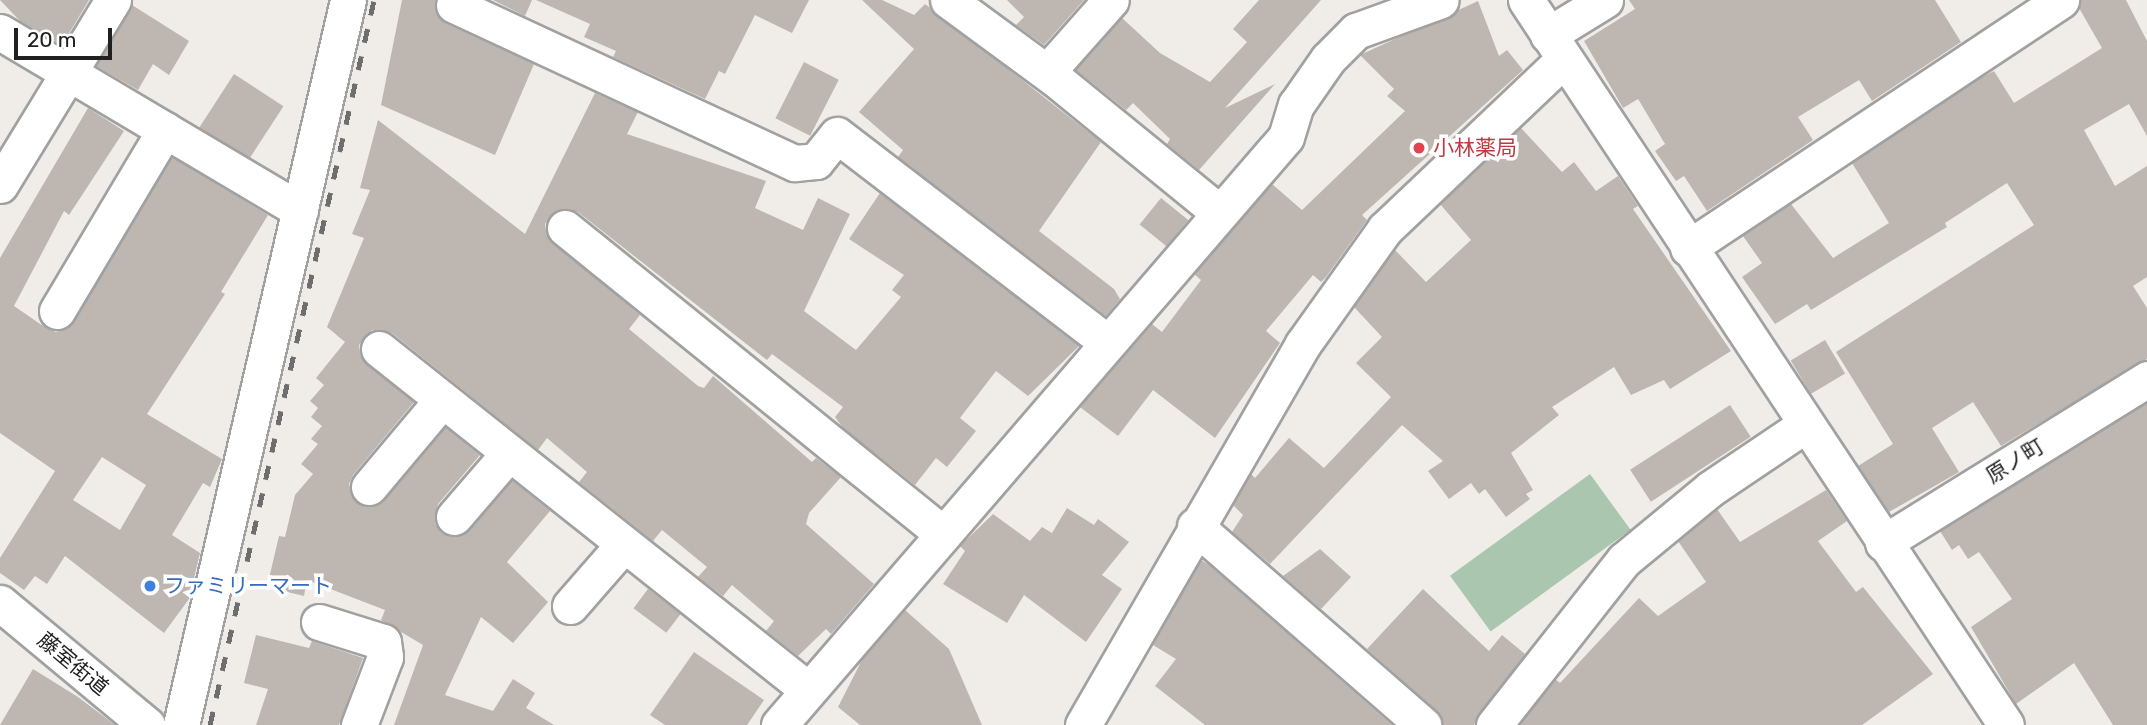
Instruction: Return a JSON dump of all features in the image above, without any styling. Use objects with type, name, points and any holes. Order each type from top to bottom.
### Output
[{"type":"street","points":[[0,185],[113,0]]},
{"type":"street","points":[[181,725],[348,0]]},
{"type":"street","points":[[948,0],[1047,72],[1220,213]]},
{"type":"street","points":[[1047,72],[1111,0]]},
{"type":"street","points":[[779,725],[940,532],[1286,137],[1296,105],[1356,31],[1441,0]]},
{"type":"street","points":[[1526,0],[2006,725]]},
{"type":"street","points":[[1083,725],[1195,526],[1303,344],[1385,229],[1556,47],[1605,0]]},
{"type":"street","points":[[1688,248],[2061,0]]},
{"type":"street","points":[[454,5],[795,163],[816,161],[837,135],[1107,342]]},
{"type":"street","points":[[0,32],[300,210]]},
{"type":"street","points":[[57,311],[165,130]]},
{"type":"street","points":[[565,228],[940,532]]},
{"type":"street","points":[[379,349],[807,689]]},
{"type":"street","name":"原ノ町","points":[[1883,543],[2147,379]]},
{"type":"street","points":[[369,487],[442,400]]},
{"type":"street","points":[[1494,725],[1624,560],[1710,489],[1805,425]]},
{"type":"street","points":[[454,517],[509,453]]},
{"type":"street","points":[[1195,526],[1423,725]]},
{"type":"street","points":[[570,606],[624,544]]},
{"type":"street","name":"藤室街道","points":[[0,603],[147,725]]},
{"type":"street","points":[[319,622],[383,642],[385,657],[359,725]]},
{"type":"green space","points":[[1590,474],[1631,530],[1491,632],[1450,576]]},
{"type":"building","points":[[0,0],[89,0],[62,45],[20,21]]},
{"type":"building","points":[[402,0],[435,0],[435,10],[445,23],[534,64],[495,155],[381,105]]},
{"type":"building","points":[[493,0],[532,0],[525,16]]},
{"type":"building","points":[[536,0],[809,0],[792,33],[755,15],[725,74],[719,71],[705,99],[613,57],[616,51],[584,37],[590,24]]},
{"type":"building","points":[[862,0],[882,0],[914,15],[925,4],[1101,142],[1039,231],[1114,289],[1120,299],[1106,316],[898,157],[903,150],[859,112],[914,49]]},
{"type":"building","points":[[1007,0],[1084,0],[1044,45],[1016,25],[1024,17]]},
{"type":"building","points":[[1259,0],[1321,0],[1225,108],[1275,84],[1199,170],[1167,144],[1170,139],[1133,103],[1126,110],[1076,70],[1122,18],[1160,53],[1210,82],[1247,42],[1233,29]]},
{"type":"building","points":[[1629,0],[1935,0],[1961,42],[1872,101],[1859,80],[1798,117],[1813,140],[1707,211],[1684,176],[1676,181],[1655,151],[1665,144],[1638,99],[1623,108],[1584,41],[1635,9]]},
{"type":"building","points":[[2081,0],[2126,0],[2147,41],[2147,136],[2129,104],[2084,130],[2115,186],[2147,166],[2147,277],[2133,286],[2147,308],[2147,359],[2001,446],[1973,402],[1932,428],[1959,472],[1889,512],[1858,466],[1893,444],[1836,352],[2034,225],[2007,183],[1945,223],[1947,227],[1811,310],[1807,304],[1775,324],[1742,277],[1762,263],[1743,236],[1791,204],[1833,258],[1889,223],[1852,163],[1994,71],[2014,103],[2102,48],[2079,8]]},
{"type":"building","points":[[1478,1],[1499,56],[1507,50],[1523,70],[1362,215],[1367,220],[1326,277],[1321,282],[1313,275],[1266,331],[1280,343],[1215,438],[1153,390],[1118,436],[1080,407],[1152,324],[1162,332],[1201,280],[1194,274],[1272,184],[1302,210],[1405,111],[1387,96],[1394,89],[1360,55]]},
{"type":"building","points":[[132,5],[189,41],[169,75],[153,64],[138,90],[96,66]]},
{"type":"building","points":[[804,62],[839,80],[810,136],[775,118]]},
{"type":"building","points":[[234,74],[283,106],[249,160],[199,128]]},
{"type":"building","points":[[595,93],[638,112],[627,134],[766,181],[755,208],[803,230],[818,198],[850,214],[804,311],[856,350],[901,297],[892,290],[904,275],[849,239],[880,193],[1079,346],[1028,396],[996,371],[960,418],[976,431],[947,467],[936,458],[915,485],[843,428],[835,417],[843,407],[772,354],[767,360],[578,212],[557,210],[545,224],[547,236],[640,315],[629,329],[698,386],[704,388],[713,376],[812,462],[816,458],[841,477],[809,513],[806,524],[874,584],[831,634],[826,629],[798,656],[766,631],[774,621],[732,585],[723,596],[698,577],[707,567],[662,530],[653,541],[579,482],[587,472],[547,438],[538,450],[392,333],[372,330],[359,345],[361,357],[414,402],[353,475],[349,484],[356,502],[366,507],[384,500],[445,427],[480,455],[438,504],[435,523],[441,533],[451,537],[469,531],[512,480],[550,511],[507,562],[548,602],[513,643],[481,617],[445,695],[493,711],[513,679],[535,693],[526,708],[554,725],[394,725],[423,645],[381,620],[385,610],[307,580],[304,596],[267,587],[279,536],[285,537],[295,495],[313,474],[301,464],[318,444],[311,439],[322,426],[311,417],[318,408],[310,401],[324,385],[316,378],[345,342],[327,327],[364,238],[352,234],[370,190],[360,188],[378,120],[525,234]]},
{"type":"building","points":[[88,108],[124,131],[69,215],[64,211],[14,306],[46,328],[56,332],[74,321],[172,157],[268,215],[221,292],[225,294],[147,414],[222,459],[210,487],[203,483],[172,535],[200,553],[189,599],[164,633],[65,556],[47,584],[35,576],[24,590],[0,573],[0,558],[55,471],[0,433],[0,258]],"holes":[[[102,457],[146,485],[120,530],[73,500]]]},
{"type":"building","points":[[1521,128],[1562,172],[1574,162],[1596,191],[1618,176],[1638,206],[1633,209],[1731,351],[1670,389],[1664,380],[1631,395],[1614,367],[1552,407],[1559,415],[1511,453],[1533,490],[1526,494],[1530,499],[1506,517],[1485,489],[1479,494],[1471,483],[1449,499],[1428,471],[1443,461],[1402,425],[1270,564],[1232,532],[1243,515],[1233,505],[1251,474],[1255,478],[1289,438],[1324,468],[1391,397],[1356,363],[1382,337],[1354,307],[1395,250],[1426,282],[1471,240],[1440,204]]},
{"type":"building","points":[[1161,198],[1188,220],[1167,246],[1140,224]]},
{"type":"building","points":[[1825,340],[1845,373],[1811,394],[1791,361]]},
{"type":"building","points":[[2147,403],[2147,725],[2113,725],[2074,663],[2016,704],[1971,627],[2012,599],[1979,552],[1968,559],[1959,545],[1952,550],[1940,531]]},
{"type":"building","points":[[1730,405],[1751,437],[1651,502],[1630,470]]},
{"type":"building","points":[[1826,490],[1847,521],[1818,541],[1856,592],[1863,587],[1933,674],[1862,725],[1520,725],[1555,679],[1560,683],[1639,598],[1658,616],[1706,582],[1678,541],[1717,509],[1740,542]]},
{"type":"building","points":[[1067,508],[1094,525],[1098,519],[1129,542],[1102,575],[1122,589],[1086,642],[1024,595],[1007,623],[943,584],[965,551],[960,546],[993,514],[1030,541],[1042,527],[1052,533]]},
{"type":"building","points":[[1320,549],[1351,577],[1321,609],[1283,576]]},
{"type":"building","points":[[1201,560],[1392,725],[1205,725],[1155,686],[1176,659],[1153,645]]},
{"type":"building","points":[[648,589],[681,614],[666,633],[634,608]]},
{"type":"building","points":[[1423,589],[1489,651],[1502,635],[1525,654],[1474,725],[1443,725],[1436,710],[1367,649]]},
{"type":"building","points":[[905,610],[949,649],[982,725],[860,725],[838,707],[862,660]]},
{"type":"building","points":[[256,635],[309,648],[312,641],[363,658],[339,725],[256,725],[268,689],[244,683]]},
{"type":"building","points":[[694,652],[764,700],[747,725],[665,725],[650,715]]},
{"type":"building","points":[[33,669],[78,697],[115,725],[0,725]]},
{"type":"railway","points":[[210,725],[374,0]]},
{"type":"place","name":"小林薬局","points":[[1419,148]]},
{"type":"place","name":"ファミリーマート","points":[[150,586]]}]
